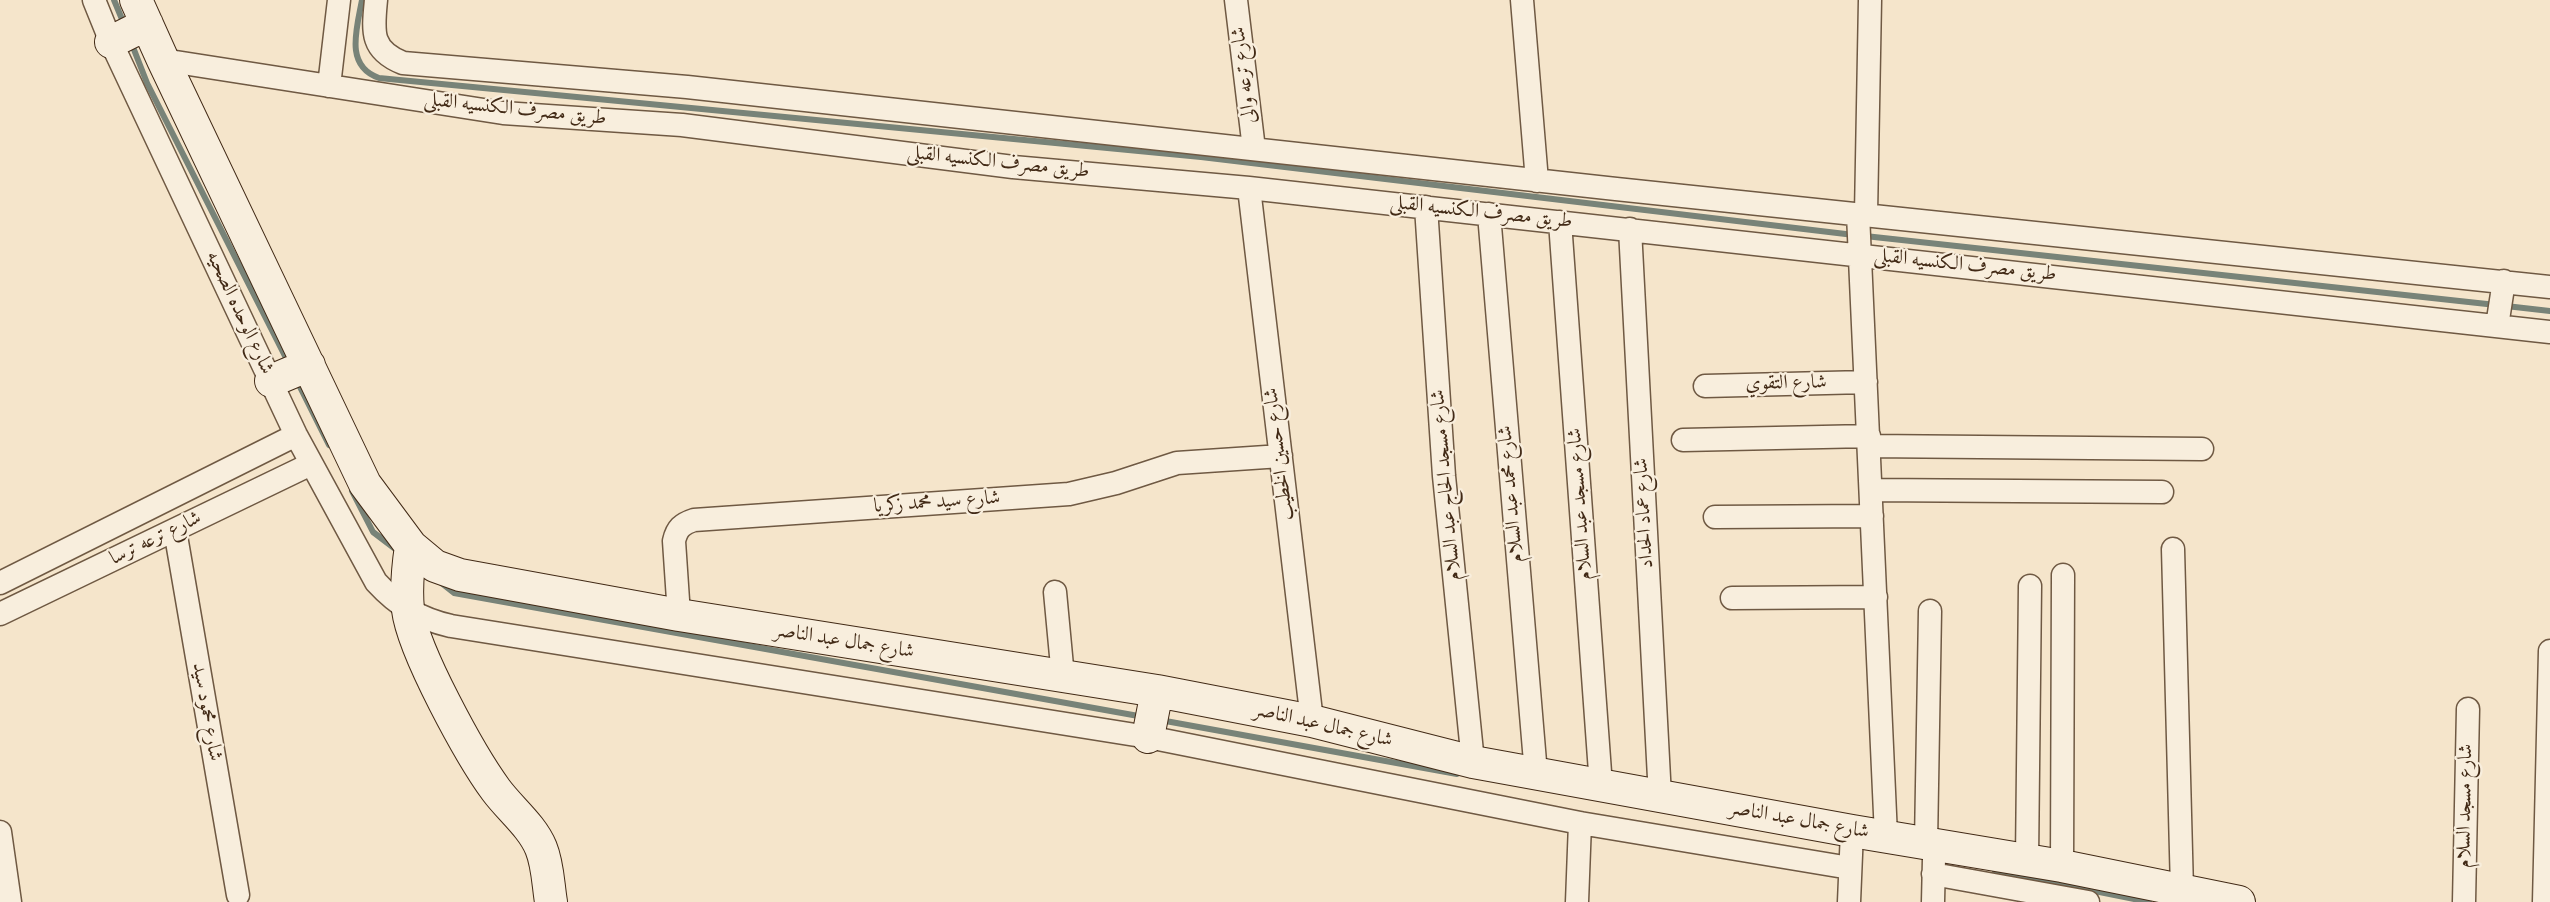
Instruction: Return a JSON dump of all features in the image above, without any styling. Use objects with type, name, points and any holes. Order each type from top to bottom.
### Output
[{"type":"street","name":"شارع الوحده الصحيه","points":[[94,0],[130,26],[163,60],[291,372],[296,435],[376,582],[390,598],[408,599]]},
{"type":"street","points":[[328,86],[339,0]]},
{"type":"street","name":"طريق مصرف الكنسيه القبلى","points":[[376,0],[373,27],[375,39],[391,59],[403,63],[687,87],[1537,181],[2550,287]]},
{"type":"street","name":"شارع ترعه والى","points":[[1236,0],[1254,149]]},
{"type":"street","points":[[1522,0],[1537,181]]},
{"type":"street","points":[[1870,0],[1861,254],[1886,836]]},
{"type":"street","name":"شارع الوحده الصحيه","points":[[130,26],[291,372],[410,551]]},
{"type":"street","name":"طريق مصرف الكنسيه القبلى","points":[[163,60],[503,113],[682,125],[1013,167],[1249,188],[1426,207],[2550,332]]},
{"type":"street","points":[[413,100],[416,64]]},
{"type":"street","name":"شارع حسين الخطيب","points":[[1249,188],[1312,721]]},
{"type":"street","name":"شارع عماد الحداد","points":[[1616,189],[1624,229],[1660,797]]},
{"type":"street","name":"شارع مسجد الحاج عبد السلام","points":[[1426,207],[1444,476],[1473,762]]},
{"type":"street","name":"شارع محمد عبد السلام","points":[[1490,214],[1536,774]]},
{"type":"street","name":"شارع مسجد عبد السلام","points":[[1560,222],[1601,786]]},
{"type":"street","points":[[2497,326],[2504,281]]},
{"type":"street","name":"شارع التقوي","points":[[1705,386],[1866,382]]},
{"type":"street","name":"شارع ترعه ترسا","points":[[0,583],[296,435]]},
{"type":"street","points":[[1683,440],[1869,441],[2202,449]]},
{"type":"street","name":"شارع سيد محمد زكريا","points":[[679,615],[674,541],[677,531],[684,524],[694,520],[1069,494],[1116,483],[1177,463],[1281,456]]},
{"type":"street","name":"شارع ترعه ترسا","points":[[0,614],[311,464]]},
{"type":"street","points":[[1871,490],[2162,492]]},
{"type":"street","points":[[1715,518],[1872,516]]},
{"type":"street","name":"شارع محمود سيد","points":[[174,530],[238,895]]},
{"type":"street","points":[[2173,549],[2182,890]]},
{"type":"street","points":[[410,551],[408,599],[419,646],[438,687],[495,790],[538,843],[545,861],[551,902]]},
{"type":"street","name":"شارع جمال عبد الناصر","points":[[410,551],[435,566],[460,575],[679,615],[1063,677],[1152,714],[1580,823],[1851,846],[1886,836],[1933,855],[2088,902]]},
{"type":"street","points":[[2062,866],[2063,575]]},
{"type":"street","points":[[2026,860],[2030,586]]},
{"type":"street","points":[[1055,592],[1063,677]]},
{"type":"street","points":[[1732,598],[1876,597]]},
{"type":"street","name":"شارع جمال عبد الناصر","points":[[408,599],[429,621],[451,626],[1152,714],[1312,721],[1473,762],[1660,797],[1851,846]]},
{"type":"street","points":[[1930,611],[1933,902]]},
{"type":"street","points":[[2544,902],[2550,651]]},
{"type":"street","name":"شارع مسجد السلام","points":[[2464,902],[2468,710]]},
{"type":"street","points":[[1577,902],[1580,823]]},
{"type":"street","points":[[0,832],[10,902]]},
{"type":"street","points":[[1849,902],[1851,846]]},
{"type":"street","name":"شارع جمال عبد الناصر","points":[[1933,855],[2026,860],[2239,902]]},
{"type":"waterway","points":[[114,0],[124,24]]},
{"type":"waterway","points":[[362,0],[356,34],[357,55],[361,65],[379,78],[1201,157],[1854,235]]},
{"type":"waterway","points":[[131,42],[147,83],[289,364]]},
{"type":"waterway","points":[[1865,236],[2496,305]]},
{"type":"waterway","points":[[2506,306],[2550,311]]},
{"type":"waterway","points":[[296,379],[329,445]]},
{"type":"waterway","points":[[352,491],[373,532],[398,551]]},
{"type":"waterway","points":[[440,582],[454,593],[1144,717]]},
{"type":"waterway","points":[[1160,720],[1457,774]]},
{"type":"waterway","points":[[1995,871],[2149,902]]}]
